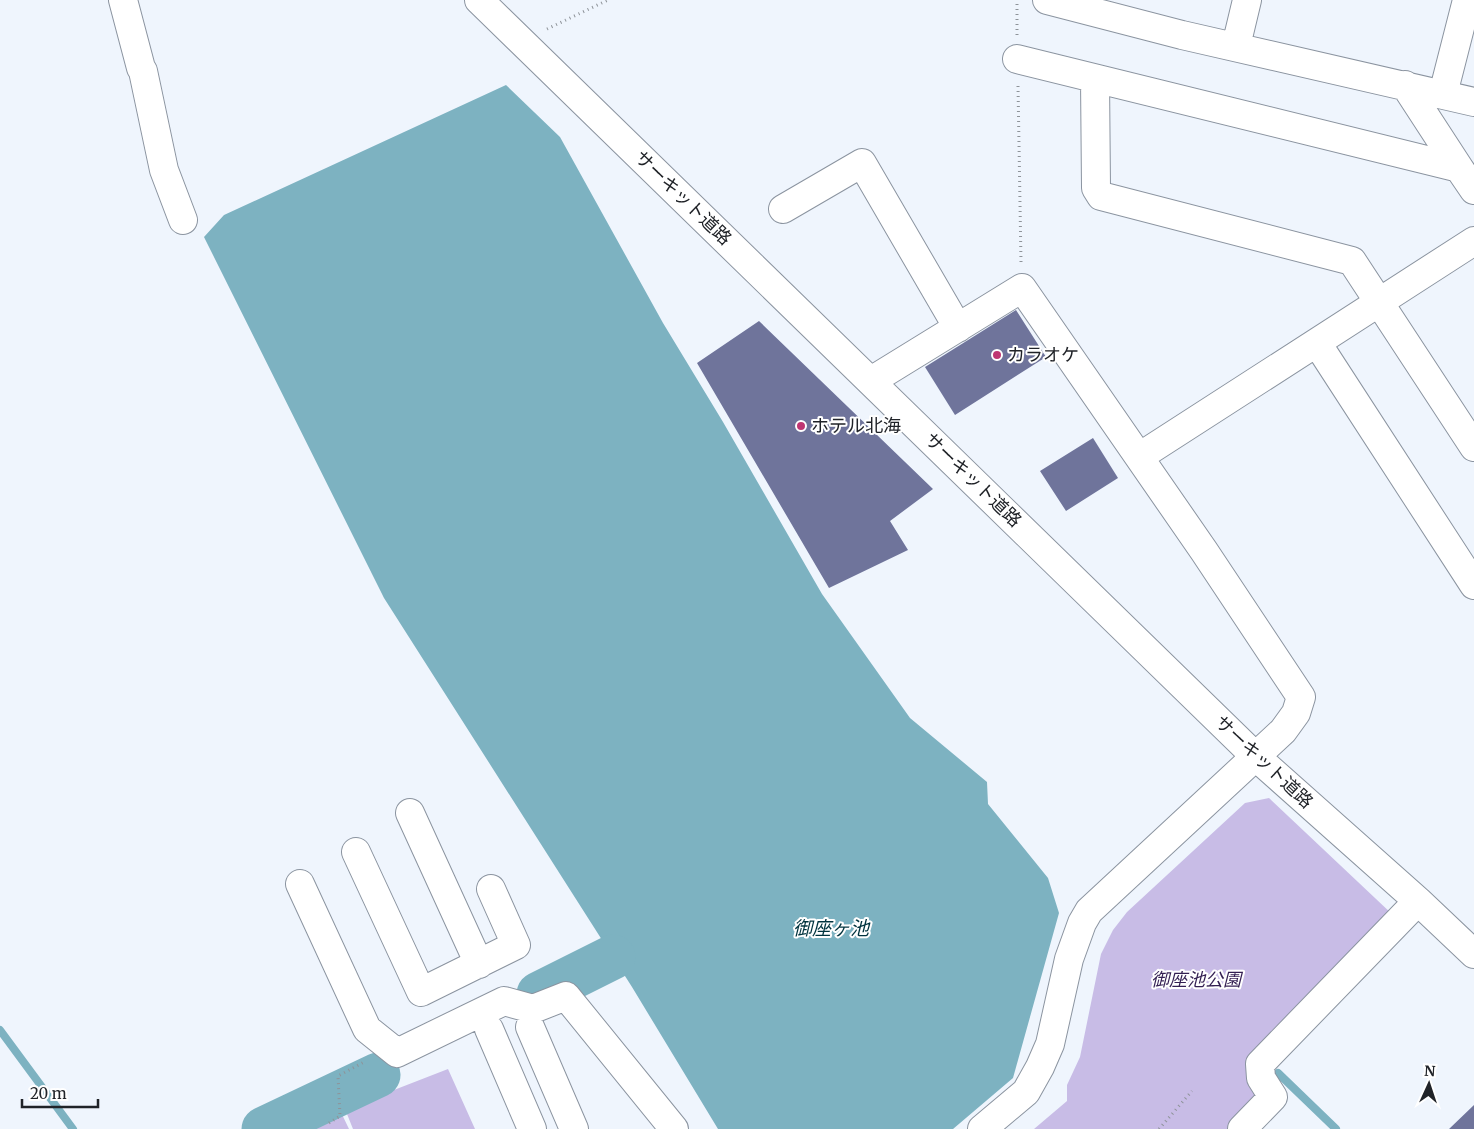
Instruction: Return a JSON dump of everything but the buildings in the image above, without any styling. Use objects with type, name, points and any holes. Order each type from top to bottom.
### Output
[{"type":"street","points":[[123,0],[140,68],[144,72],[164,170],[182,220]]},
{"type":"street","name":"サーキット道路","points":[[479,0],[1255,756],[1418,901],[1474,954]]},
{"type":"street","points":[[1047,0],[1182,34],[1474,102]]},
{"type":"street","points":[[1236,46],[1247,0]]},
{"type":"street","points":[[1444,94],[1467,0]]},
{"type":"street","points":[[1017,59],[1459,168]]},
{"type":"street","points":[[1095,79],[1096,188],[1101,196],[1352,261],[1474,446]]},
{"type":"street","points":[[1405,85],[1474,190]]},
{"type":"street","points":[[783,209],[862,163],[958,328]]},
{"type":"street","points":[[1139,457],[1474,241]]},
{"type":"street","points":[[871,381],[1022,288],[1204,551],[1301,697],[1296,713],[1283,731],[1089,911],[1082,922],[1069,959],[1050,1044],[1040,1067],[1026,1092],[982,1129]]},
{"type":"street","points":[[1317,343],[1474,585]]},
{"type":"street","points":[[410,813],[482,962],[504,1001]]},
{"type":"street","points":[[356,852],[421,992],[516,946],[491,889]]},
{"type":"street","points":[[300,884],[368,1029],[397,1053],[504,1001],[533,1009],[566,996],[674,1129]]},
{"type":"street","points":[[1242,1129],[1273,1097],[1261,1078],[1260,1064],[1418,901]]},
{"type":"street","points":[[530,1027],[574,1129]]},
{"type":"street","points":[[489,1030],[532,1129]]},
{"type":"path","points":[[521,41],[608,0]]},
{"type":"path","points":[[1017,0],[1022,288]]},
{"type":"path","points":[[329,1123],[340,1116],[338,1076]]},
{"type":"path","points":[[1160,1129],[1192,1091]]},
{"type":"green space","name":"御座池公園","points":[[1269,798],[1393,915],[1258,1090],[1256,1100],[1228,1129],[1034,1129],[1067,1101],[1067,1085],[1080,1057],[1101,954],[1113,930],[1127,912],[1245,803]]},
{"type":"green space","points":[[448,1069],[475,1129],[353,1129],[345,1109]]},
{"type":"green space","points":[[337,1104],[349,1129],[282,1129]]},
{"type":"water","name":"御座ヶ池","points":[[506,85],[560,137],[663,323],[723,422],[822,594],[910,718],[987,782],[988,804],[1048,878],[1059,913],[1013,1078],[953,1129],[718,1129],[632,987],[384,598],[204,237],[224,215]]},
{"type":"waterway","points":[[539,994],[613,957]]},
{"type":"waterway","points":[[0,1030],[73,1129]]},
{"type":"waterway","points":[[1278,1073],[1336,1129]]},
{"type":"waterway","points":[[264,1129],[378,1075]]},
{"type":"place","name":"カラオケ","points":[[997,355]]},
{"type":"place","name":"ホテル北海","points":[[801,426]]}]
